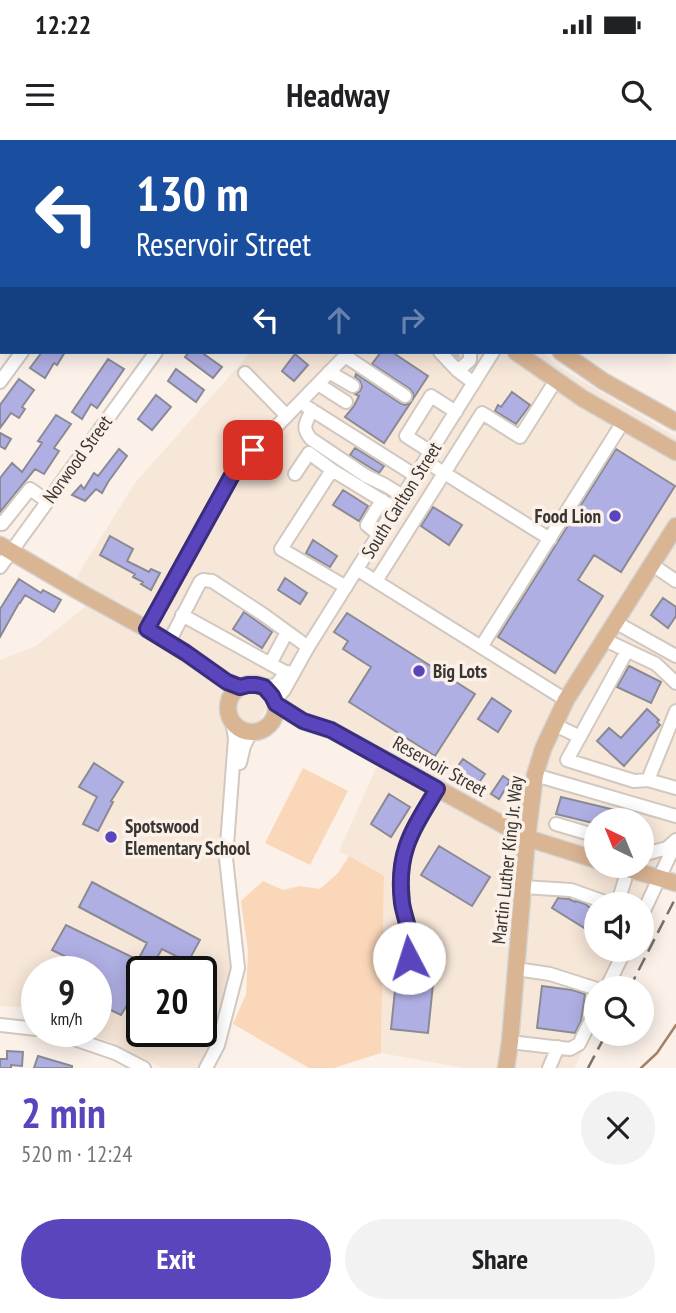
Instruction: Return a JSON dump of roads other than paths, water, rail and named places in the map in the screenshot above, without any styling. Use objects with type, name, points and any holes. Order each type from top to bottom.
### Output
[{"type":"main road","points":[[519,354],[582,398],[676,452]]},
{"type":"main road","points":[[564,354],[603,381],[676,422]]},
{"type":"main road","name":"Martin Luther King Jr. Way","points":[[506,1068],[527,838],[536,775],[543,749],[566,700],[603,639],[651,564],[670,548],[676,526]]},
{"type":"main road","points":[[5,548],[169,642],[227,682],[240,687]]},
{"type":"main road","points":[[186,653],[209,678],[237,726],[251,732],[265,728],[271,722],[275,703],[264,687],[248,685],[234,692],[230,713]]},
{"type":"main road","name":"Reservoir Street","points":[[275,703],[303,721],[331,730],[527,838],[584,856]]},
{"type":"main road","name":"Reservoir Street","points":[[271,722],[303,721]]},
{"type":"street","points":[[0,382],[21,354]]},
{"type":"street","name":"Norwood Street","points":[[0,567],[5,548],[47,501],[155,354]]},
{"type":"street","points":[[147,629],[236,468],[347,354],[414,401]]},
{"type":"street","points":[[458,371],[470,360],[470,354]]},
{"type":"street","name":"South Carlton Street","points":[[275,703],[492,354]]},
{"type":"street","points":[[447,356],[458,371],[474,383]]},
{"type":"street","points":[[329,372],[353,386]]},
{"type":"street","points":[[245,373],[286,416]]},
{"type":"street","points":[[376,581],[482,413],[520,437],[556,380]]},
{"type":"street","points":[[318,384],[346,402]]},
{"type":"street","points":[[414,401],[431,396],[456,412]]},
{"type":"street","points":[[414,401],[406,436],[444,472],[550,539]]},
{"type":"street","points":[[300,402],[416,476]]},
{"type":"street","points":[[313,410],[304,427],[311,439],[366,477],[403,496]]},
{"type":"street","points":[[481,647],[623,422]]},
{"type":"street","points":[[295,474],[309,453],[396,509]]},
{"type":"street","points":[[332,470],[281,549],[346,587]]},
{"type":"street","points":[[0,522],[2,524],[30,489],[47,501]]},
{"type":"street","points":[[379,535],[367,525],[382,500]]},
{"type":"street","points":[[651,564],[674,574]]},
{"type":"street","points":[[358,570],[566,700]]},
{"type":"street","points":[[169,642],[200,582],[207,580],[308,647]]},
{"type":"street","points":[[182,615],[287,673]]},
{"type":"street","points":[[615,622],[676,656]]},
{"type":"street","points":[[270,664],[287,632]]},
{"type":"street","points":[[603,639],[656,664],[676,683]]},
{"type":"street","name":"South Carlton Street","points":[[264,687],[276,685],[308,647]]},
{"type":"street","points":[[627,651],[567,760],[634,781],[674,783]]},
{"type":"street","points":[[648,780],[676,711]]},
{"type":"street","points":[[206,1068],[218,1045],[238,968],[226,858],[235,738],[230,713]]},
{"type":"street","points":[[554,724],[580,737]]},
{"type":"street","points":[[230,801],[244,746],[251,732]]},
{"type":"street","points":[[536,775],[676,817]]},
{"type":"street","points":[[407,974],[410,939],[402,904],[403,855],[437,789]]},
{"type":"street","points":[[556,824],[584,832]]},
{"type":"street","points":[[573,853],[580,831]]},
{"type":"street","points":[[654,852],[667,848],[676,841]]},
{"type":"street","points":[[654,899],[668,881],[676,841]]},
{"type":"street","points":[[523,887],[570,890],[584,895]]},
{"type":"street","points":[[516,969],[550,974],[584,985]]},
{"type":"street","points":[[0,1025],[21,1027]]},
{"type":"street","points":[[510,1042],[570,1049],[579,1044],[584,1034]]},
{"type":"street","points":[[98,1047],[144,1068]]},
{"type":"street","points":[[549,1068],[558,1048]]},
{"type":"waterway","points":[[641,1068],[657,1053],[676,1025]]},
{"type":"railway","points":[[636,976],[676,897]]},
{"type":"railway","points":[[588,1068],[600,1046]]},
{"type":"place","name":"Food Lion","points":[[615,516]]},
{"type":"place","name":"Big Lots","points":[[419,671]]},
{"type":"place","name":"Spotswood Elementary School","points":[[111,837]]}]
